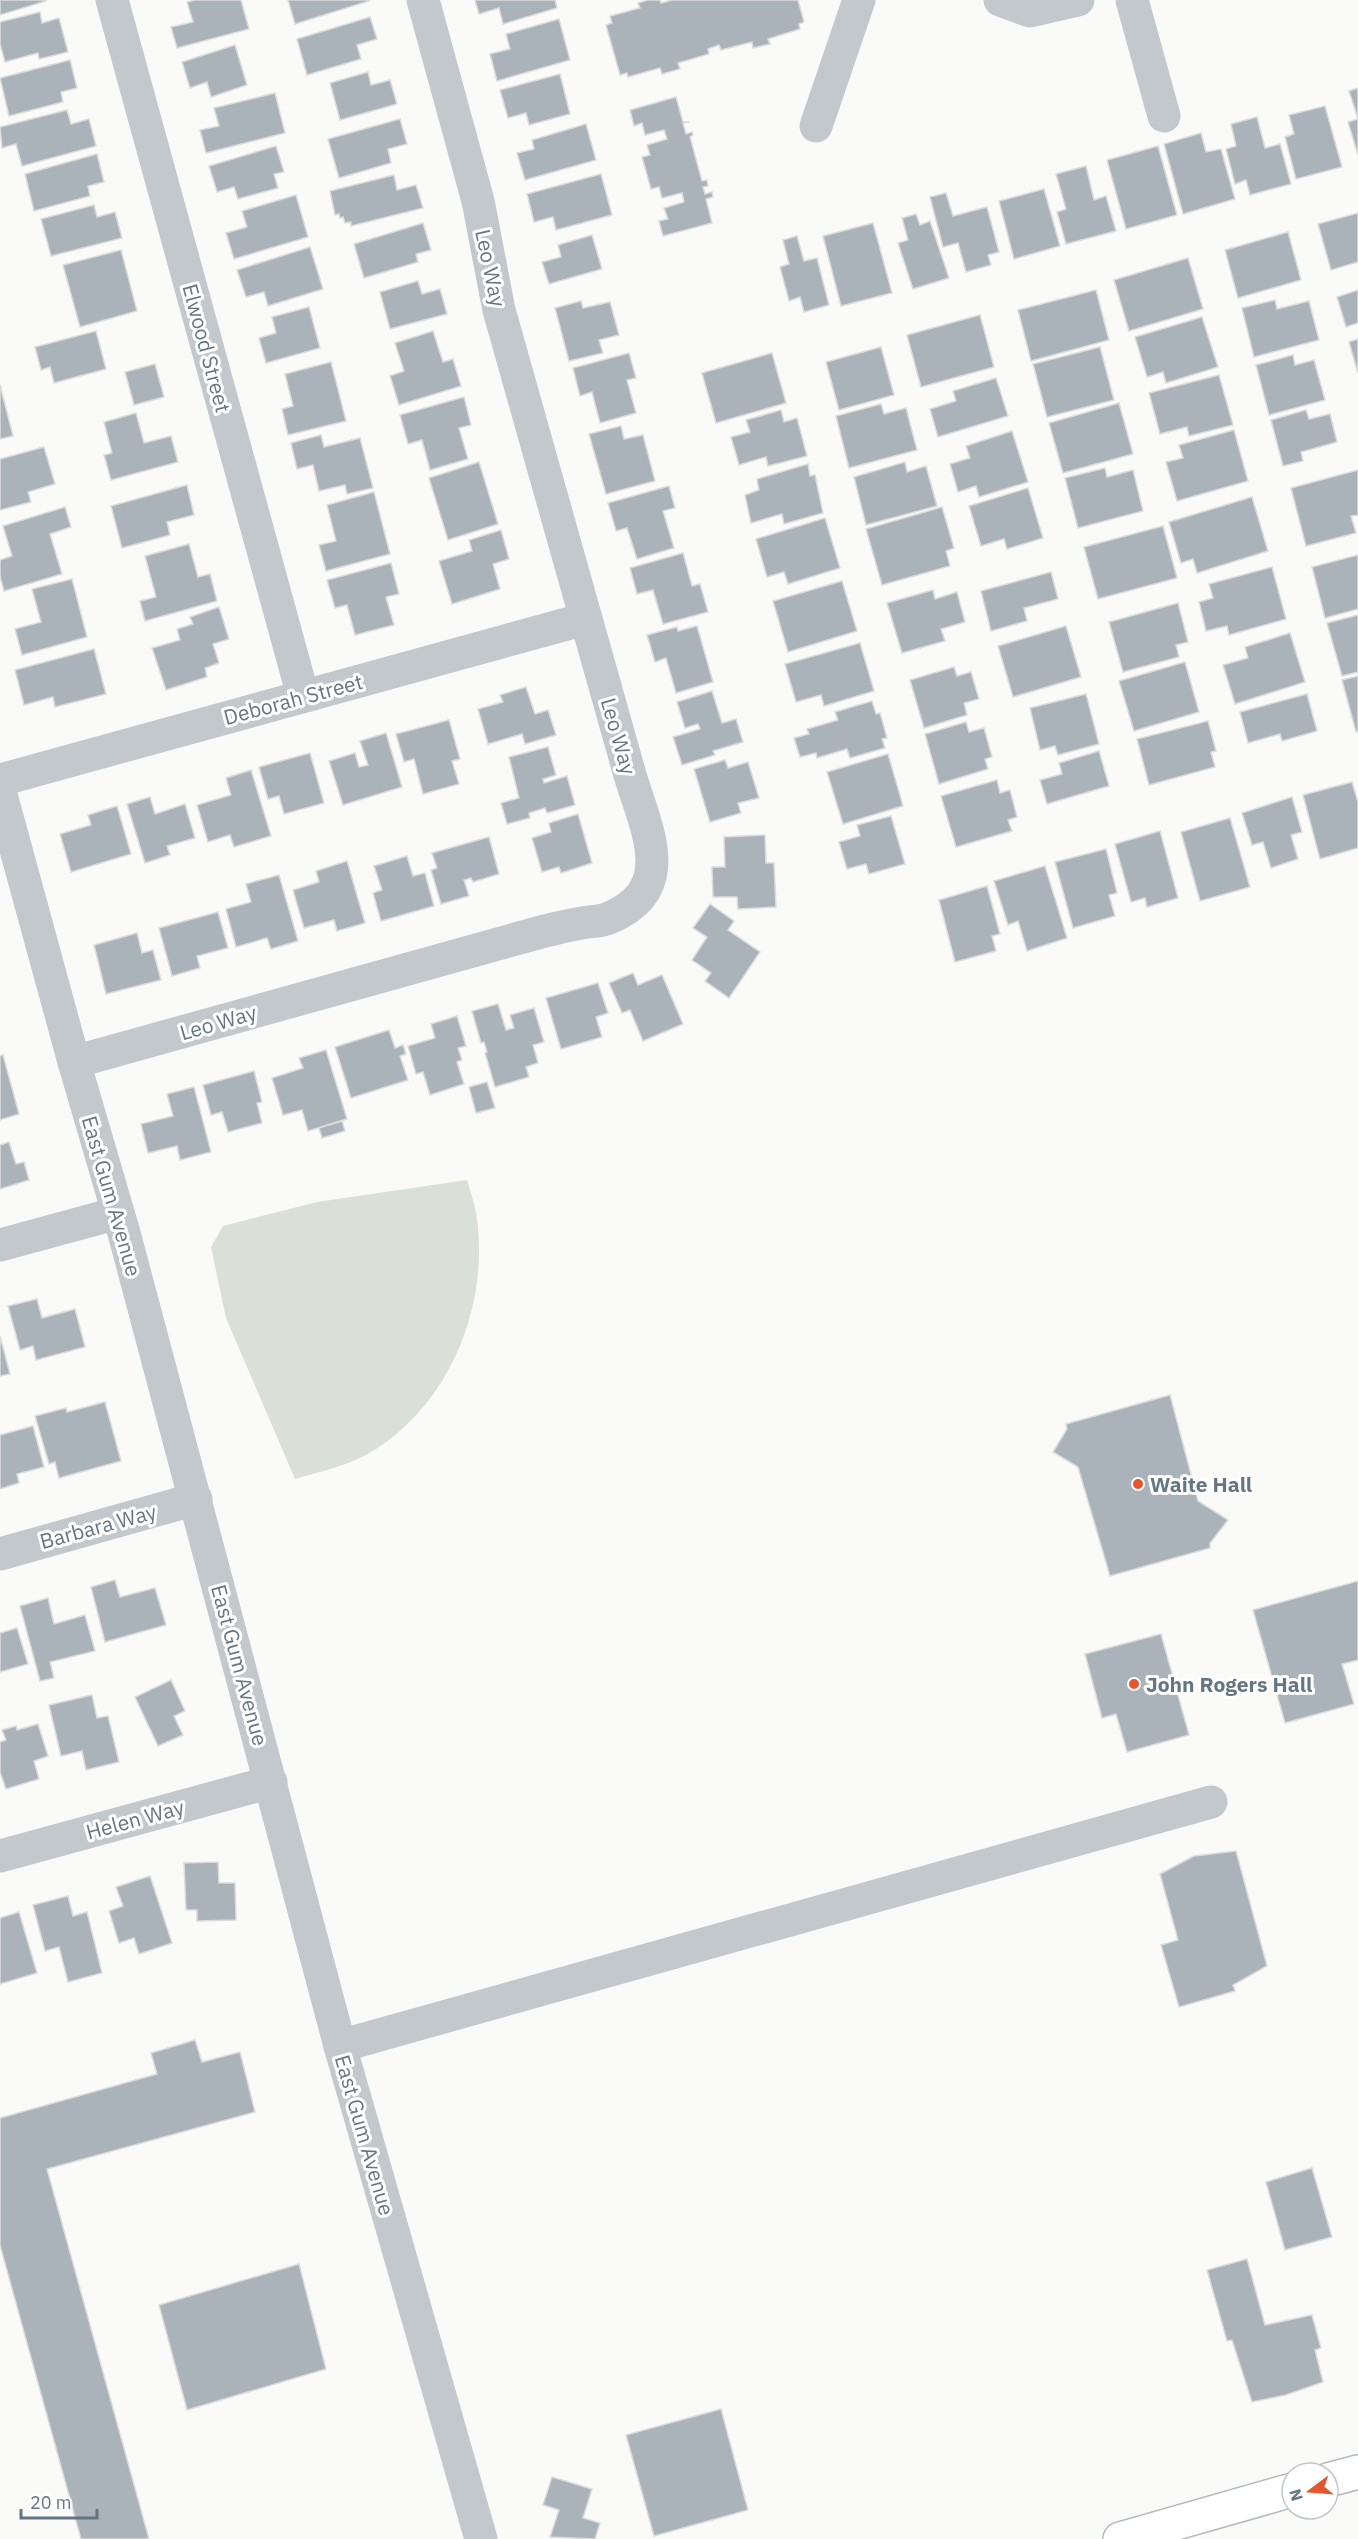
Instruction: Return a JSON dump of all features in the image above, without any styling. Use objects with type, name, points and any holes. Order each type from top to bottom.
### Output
[{"type":"main road","points":[[1340,2477],[1358,2472]]},
{"type":"main road","points":[[1120,2539],[1280,2493]]},
{"type":"street","name":"Elwood Street","points":[[112,0],[303,696]]},
{"type":"street","name":"Leo Way","points":[[74,1062],[541,932],[607,920],[631,907],[645,893],[652,874],[653,849],[585,619],[499,310],[467,159],[423,0]]},
{"type":"street","points":[[816,126],[859,0]]},
{"type":"street","points":[[1000,0],[1030,10],[1078,0]]},
{"type":"street","points":[[1132,0],[1164,116]]},
{"type":"street","name":"Deborah Street","points":[[0,780],[585,619]]},
{"type":"street","name":"East Gum Avenue","points":[[0,791],[196,1499],[340,2046],[481,2539]]},
{"type":"street","points":[[0,1245],[118,1214]]},
{"type":"street","name":"Barbara Way","points":[[0,1554],[196,1499]]},
{"type":"street","name":"Helen Way","points":[[0,1856],[270,1782]]},
{"type":"street","points":[[340,2046],[1211,1802]]},
{"type":"shaded area","points":[[467,1180],[478,1228],[479,1260],[476,1292],[457,1353],[442,1381],[423,1407],[401,1430],[367,1455],[295,1479],[226,1318],[211,1247],[223,1226],[317,1202]]},
{"type":"building","points":[[0,0],[46,0],[46,1],[0,15]]},
{"type":"building","points":[[241,0],[249,29],[177,48],[171,27],[193,22],[187,2]]},
{"type":"building","points":[[288,0],[368,0],[369,1],[295,24]]},
{"type":"building","points":[[475,0],[555,0],[557,8],[503,24],[499,8],[479,14]]},
{"type":"building","points":[[660,0],[661,3],[672,0],[798,0],[804,22],[799,24],[800,29],[768,39],[770,44],[753,48],[752,42],[721,50],[719,45],[708,49],[709,54],[678,63],[680,69],[662,74],[660,68],[628,77],[627,73],[620,75],[606,25],[612,23],[610,16],[640,8],[638,3]]},
{"type":"building","points":[[40,12],[42,23],[59,18],[68,52],[39,59],[38,53],[5,62],[0,44],[0,22]]},
{"type":"building","points":[[370,17],[377,39],[357,45],[361,59],[307,75],[297,39]]},
{"type":"building","points":[[559,19],[570,60],[497,81],[490,54],[510,49],[506,34]]},
{"type":"building","points":[[235,45],[247,85],[211,97],[207,82],[190,88],[182,62]]},
{"type":"building","points":[[70,60],[77,88],[61,92],[63,102],[9,116],[0,78]]},
{"type":"building","points":[[368,72],[371,85],[390,80],[397,104],[340,120],[330,83]]},
{"type":"building","points":[[560,74],[570,114],[529,125],[526,113],[508,118],[500,90]]},
{"type":"building","points":[[1358,88],[1358,119],[1349,91]]},
{"type":"building","points":[[275,93],[285,133],[206,153],[200,130],[219,126],[214,108]]},
{"type":"building","points":[[676,97],[683,122],[689,122],[683,123],[686,134],[692,132],[693,135],[690,137],[702,181],[707,180],[708,186],[703,187],[705,194],[712,192],[713,197],[706,199],[712,223],[663,236],[659,221],[668,219],[664,208],[684,202],[682,193],[662,198],[659,187],[651,189],[642,157],[650,155],[647,145],[667,139],[664,130],[645,135],[642,123],[634,126],[630,110]]},
{"type":"building","points":[[1325,106],[1342,167],[1296,179],[1285,137],[1294,134],[1289,115]]},
{"type":"building","points":[[67,110],[71,124],[89,119],[96,146],[22,166],[16,144],[2,148],[0,127]]},
{"type":"building","points":[[1257,117],[1265,148],[1280,144],[1291,184],[1250,195],[1246,180],[1235,184],[1226,149],[1236,146],[1231,124]]},
{"type":"building","points":[[400,119],[407,144],[388,149],[391,163],[339,178],[328,139]]},
{"type":"building","points":[[1358,119],[1358,155],[1348,122]]},
{"type":"building","points":[[586,124],[596,160],[525,180],[517,153],[534,149],[532,140]]},
{"type":"building","points":[[1201,133],[1206,152],[1221,149],[1235,199],[1183,214],[1164,144]]},
{"type":"building","points":[[276,146],[284,172],[274,174],[278,188],[238,199],[234,187],[217,192],[209,166]]},
{"type":"building","points":[[1158,146],[1177,215],[1126,229],[1107,160]]},
{"type":"building","points":[[97,154],[104,182],[88,186],[90,196],[34,211],[25,174]]},
{"type":"building","points":[[1086,166],[1094,200],[1106,196],[1116,231],[1066,244],[1057,212],[1066,209],[1056,174]]},
{"type":"building","points":[[601,174],[612,215],[556,230],[553,217],[534,222],[527,194]]},
{"type":"building","points":[[394,175],[397,190],[416,185],[423,208],[351,226],[351,222],[345,223],[343,217],[340,218],[339,214],[335,215],[330,191]]},
{"type":"building","points":[[1044,189],[1060,246],[1014,259],[999,201]]},
{"type":"building","points":[[946,193],[953,216],[987,207],[999,252],[988,255],[991,265],[966,272],[958,243],[943,247],[930,197]]},
{"type":"building","points":[[296,195],[308,237],[234,259],[226,233],[247,227],[242,211]]},
{"type":"building","points":[[94,205],[97,217],[115,212],[122,238],[51,256],[41,219]]},
{"type":"building","points":[[1358,213],[1358,262],[1331,270],[1318,224]]},
{"type":"building","points":[[916,214],[920,225],[930,221],[949,278],[913,289],[898,243],[908,240],[902,218]]},
{"type":"building","points":[[423,223],[431,250],[416,254],[418,262],[364,278],[354,244]]},
{"type":"building","points":[[873,223],[892,293],[841,306],[823,236]]},
{"type":"building","points":[[1288,232],[1301,280],[1238,298],[1225,250]]},
{"type":"building","points":[[592,235],[602,269],[549,284],[542,262],[561,257],[558,245]]},
{"type":"building","points":[[797,236],[804,261],[817,258],[829,305],[804,312],[800,297],[789,301],[780,267],[789,264],[783,240]]},
{"type":"building","points":[[310,247],[323,289],[268,306],[264,292],[246,297],[237,270]]},
{"type":"building","points":[[121,250],[137,311],[80,327],[63,265]]},
{"type":"building","points":[[1188,258],[1203,309],[1129,331],[1114,280]]},
{"type":"building","points":[[418,281],[422,294],[440,289],[447,314],[390,329],[380,292]]},
{"type":"building","points":[[1096,290],[1109,340],[1031,361],[1018,310]]},
{"type":"building","points":[[1358,290],[1358,323],[1346,327],[1337,297]]},
{"type":"building","points":[[1275,300],[1277,309],[1309,301],[1319,340],[1254,357],[1242,308]]},
{"type":"building","points":[[581,301],[583,308],[610,302],[619,335],[599,340],[603,353],[569,361],[555,308]]},
{"type":"building","points":[[309,307],[320,348],[266,363],[259,338],[276,333],[272,317]]},
{"type":"building","points":[[980,315],[994,367],[921,387],[907,335]]},
{"type":"building","points":[[1202,317],[1218,367],[1166,383],[1163,372],[1147,377],[1135,337]]},
{"type":"building","points":[[96,331],[106,369],[54,383],[50,367],[41,370],[35,347]]},
{"type":"building","points":[[433,331],[443,362],[453,359],[461,386],[399,405],[390,376],[404,371],[395,343]]},
{"type":"building","points":[[1358,339],[1358,373],[1349,342]]},
{"type":"building","points":[[881,347],[894,395],[839,410],[826,362]]},
{"type":"building","points":[[1100,347],[1114,400],[1047,417],[1033,364]]},
{"type":"building","points":[[629,353],[636,378],[627,380],[636,413],[600,423],[592,392],[580,396],[573,368]]},
{"type":"building","points":[[772,353],[786,403],[716,423],[702,373]]},
{"type":"building","points":[[1293,355],[1295,365],[1314,360],[1325,400],[1269,415],[1256,365]]},
{"type":"building","points":[[331,362],[346,421],[288,435],[282,409],[293,406],[285,374]]},
{"type":"building","points":[[155,364],[164,397],[134,405],[125,372]]},
{"type":"building","points":[[1219,375],[1233,425],[1189,436],[1187,427],[1160,434],[1149,393]]},
{"type":"building","points":[[996,378],[1008,416],[938,437],[930,409],[956,401],[953,391]]},
{"type":"building","points":[[0,385],[13,436],[0,439]]},
{"type":"building","points":[[464,397],[471,425],[459,428],[468,459],[430,470],[422,440],[408,444],[400,415]]},
{"type":"building","points":[[1119,403],[1133,454],[1063,473],[1049,423]]},
{"type":"building","points":[[881,404],[884,414],[906,408],[917,450],[849,468],[836,416]]},
{"type":"building","points":[[781,410],[784,422],[797,418],[807,456],[768,466],[766,457],[739,465],[731,437],[750,432],[746,420]]},
{"type":"building","points":[[1306,410],[1309,419],[1330,414],[1337,442],[1301,452],[1303,461],[1283,466],[1271,420]]},
{"type":"building","points":[[136,413],[144,443],[171,436],[178,462],[111,480],[104,455],[112,453],[104,422]]},
{"type":"building","points":[[621,426],[624,439],[643,435],[655,481],[606,494],[589,434]]},
{"type":"building","points":[[1234,430],[1248,481],[1177,501],[1166,462],[1183,458],[1179,445]]},
{"type":"building","points":[[1012,431],[1028,482],[979,497],[976,486],[958,492],[950,464],[970,458],[966,446]]},
{"type":"building","points":[[321,435],[324,447],[360,438],[373,488],[347,494],[345,485],[319,491],[313,465],[297,469],[291,443]]},
{"type":"building","points":[[44,447],[55,484],[28,492],[31,502],[0,510],[0,459]]},
{"type":"building","points":[[479,462],[498,524],[448,540],[429,478]]},
{"type":"building","points":[[905,462],[907,472],[926,466],[937,506],[866,525],[854,477]]},
{"type":"building","points":[[808,464],[810,476],[815,475],[823,513],[784,524],[782,514],[751,523],[745,495],[759,490],[757,479]]},
{"type":"building","points":[[1105,468],[1107,477],[1133,470],[1143,511],[1078,528],[1065,478]]},
{"type":"building","points":[[1358,470],[1358,515],[1351,516],[1356,533],[1306,546],[1291,488]]},
{"type":"building","points":[[187,485],[194,515],[167,522],[170,535],[122,548],[111,506]]},
{"type":"building","points":[[669,486],[675,508],[663,511],[674,548],[637,559],[627,528],[616,531],[608,503]]},
{"type":"building","points":[[1028,488],[1043,538],[1007,549],[1004,539],[981,546],[969,506]]},
{"type":"building","points":[[374,492],[390,554],[326,571],[319,545],[336,541],[327,505]]},
{"type":"building","points":[[1252,497],[1268,551],[1197,573],[1193,559],[1181,563],[1169,522]]},
{"type":"building","points":[[65,507],[71,527],[50,534],[62,574],[4,591],[0,576],[0,560],[12,556],[3,526]]},
{"type":"building","points":[[942,507],[954,548],[946,551],[950,566],[882,585],[866,529]]},
{"type":"building","points":[[825,518],[840,568],[788,584],[784,572],[767,577],[756,539]]},
{"type":"building","points":[[1163,526],[1177,578],[1098,599],[1084,547]]},
{"type":"building","points":[[501,530],[509,559],[493,564],[500,589],[452,604],[439,561],[472,551],[469,540]]},
{"type":"building","points":[[189,544],[198,577],[210,574],[217,601],[145,621],[140,601],[156,597],[145,556]]},
{"type":"building","points":[[683,553],[692,586],[700,584],[708,612],[663,624],[653,590],[637,594],[630,568]]},
{"type":"building","points":[[1358,555],[1358,609],[1325,618],[1312,567]]},
{"type":"building","points":[[391,563],[399,594],[386,597],[394,625],[355,635],[347,605],[335,608],[327,580]]},
{"type":"building","points":[[1272,567],[1286,619],[1229,635],[1227,626],[1206,631],[1199,602],[1213,598],[1209,584]]},
{"type":"building","points":[[1051,572],[1058,599],[1024,608],[1027,621],[991,631],[981,591]]},
{"type":"building","points":[[72,579],[87,637],[22,655],[15,629],[41,622],[32,589]]},
{"type":"building","points":[[842,581],[857,631],[788,652],[773,601]]},
{"type":"building","points":[[933,590],[935,599],[957,592],[965,622],[941,629],[945,641],[902,653],[887,603]]},
{"type":"building","points":[[1178,603],[1188,642],[1176,645],[1179,657],[1123,672],[1109,622]]},
{"type":"building","points":[[219,607],[229,639],[213,644],[219,663],[205,668],[207,677],[166,690],[152,648],[180,640],[177,629],[193,624],[190,617]]},
{"type":"building","points":[[1358,615],[1358,672],[1342,676],[1327,623]]},
{"type":"building","points":[[697,626],[713,682],[676,693],[666,658],[655,662],[647,635],[677,627],[678,631]]},
{"type":"building","points":[[1066,626],[1081,677],[1013,697],[998,646]]},
{"type":"building","points":[[1290,633],[1305,682],[1235,704],[1223,665],[1248,658],[1245,647]]},
{"type":"building","points":[[860,643],[874,691],[824,706],[821,695],[796,702],[785,664]]},
{"type":"building","points":[[94,649],[106,694],[55,707],[53,697],[24,705],[15,670]]},
{"type":"building","points":[[1185,662],[1199,712],[1134,731],[1119,681]]},
{"type":"building","points":[[954,667],[957,676],[971,672],[979,699],[964,703],[967,715],[924,728],[910,680]]},
{"type":"building","points":[[1358,676],[1358,731],[1356,732],[1342,680]]},
{"type":"building","points":[[526,687],[535,714],[548,710],[556,735],[525,744],[522,734],[488,744],[478,709],[503,702],[500,695]]},
{"type":"building","points":[[712,691],[722,723],[736,719],[743,742],[713,751],[715,755],[682,765],[673,737],[700,729],[698,724],[685,728],[677,702]]},
{"type":"building","points":[[1086,694],[1099,744],[1058,755],[1055,746],[1040,750],[1030,708]]},
{"type":"building","points":[[1307,694],[1317,731],[1282,741],[1280,734],[1248,743],[1240,712]]},
{"type":"building","points":[[872,701],[876,714],[880,713],[887,738],[882,739],[885,748],[850,758],[847,749],[817,758],[816,753],[800,757],[794,738],[809,734],[807,729],[838,720],[835,712]]},
{"type":"building","points":[[449,720],[460,759],[452,761],[459,784],[423,794],[414,759],[404,762],[396,734]]},
{"type":"building","points":[[1208,721],[1216,751],[1211,752],[1215,767],[1149,785],[1137,739]]},
{"type":"building","points":[[966,722],[969,732],[984,728],[992,757],[985,759],[988,769],[939,784],[925,734]]},
{"type":"building","points":[[386,733],[402,787],[343,805],[329,761],[355,753],[359,767],[368,765],[360,741]]},
{"type":"building","points":[[548,747],[556,775],[543,779],[544,783],[567,776],[575,805],[547,813],[545,808],[529,813],[530,818],[507,824],[501,803],[519,798],[509,757]]},
{"type":"building","points":[[1099,751],[1109,786],[1047,804],[1040,780],[1062,774],[1059,763]]},
{"type":"building","points":[[310,753],[324,803],[284,814],[279,796],[268,799],[259,767]]},
{"type":"building","points":[[888,754],[903,806],[843,824],[827,772]]},
{"type":"building","points":[[725,760],[728,768],[748,762],[759,798],[738,803],[741,813],[710,822],[694,769]]},
{"type":"building","points":[[251,770],[271,836],[234,847],[230,835],[208,842],[197,805],[231,795],[226,778]]},
{"type":"building","points":[[997,780],[1000,793],[1010,790],[1017,817],[1008,820],[1012,831],[956,847],[941,796]]},
{"type":"building","points":[[1352,782],[1358,802],[1358,848],[1320,859],[1303,795]]},
{"type":"building","points":[[150,797],[155,814],[185,804],[195,838],[167,846],[170,855],[145,863],[127,804]]},
{"type":"building","points":[[1292,797],[1302,832],[1291,835],[1298,859],[1271,868],[1263,842],[1252,845],[1242,813]]},
{"type":"building","points":[[117,806],[131,854],[71,872],[60,834],[91,825],[88,815]]},
{"type":"building","points":[[578,814],[592,863],[561,873],[559,867],[542,872],[532,838],[551,832],[549,823]]},
{"type":"building","points":[[891,816],[905,864],[869,874],[866,864],[847,869],[839,842],[860,836],[857,825]]},
{"type":"building","points":[[1230,818],[1250,887],[1200,901],[1181,832]]},
{"type":"building","points":[[1160,831],[1178,898],[1147,907],[1145,898],[1131,902],[1115,844]]},
{"type":"building","points":[[765,835],[766,863],[774,863],[776,907],[738,909],[737,897],[713,897],[712,867],[725,867],[724,837]]},
{"type":"building","points":[[489,837],[499,874],[473,882],[471,878],[464,880],[469,896],[441,904],[431,870],[437,868],[432,853]]},
{"type":"building","points":[[1106,849],[1117,893],[1109,895],[1115,916],[1073,928],[1055,862]]},
{"type":"building","points":[[407,856],[413,876],[425,873],[434,906],[381,921],[373,893],[382,890],[374,866]]},
{"type":"building","points":[[347,861],[365,923],[337,931],[334,920],[304,928],[293,890],[319,882],[316,871]]},
{"type":"building","points":[[1045,866],[1067,938],[1027,951],[1018,921],[1008,925],[994,881]]},
{"type":"building","points":[[279,875],[298,941],[271,949],[267,938],[236,947],[226,909],[251,902],[246,884]]},
{"type":"building","points":[[987,886],[1000,934],[992,936],[996,951],[955,962],[939,900]]},
{"type":"building","points":[[710,904],[734,921],[728,930],[760,952],[729,998],[705,981],[711,973],[692,960],[707,937],[693,928]]},
{"type":"building","points":[[218,912],[228,948],[197,956],[200,968],[172,976],[159,928]]},
{"type":"building","points":[[137,933],[142,953],[153,950],[161,980],[106,994],[94,945]]},
{"type":"building","points":[[633,973],[638,985],[662,975],[683,1024],[643,1041],[630,1010],[622,1013],[609,983]]},
{"type":"building","points":[[598,983],[608,1013],[596,1017],[602,1037],[561,1049],[546,998]]},
{"type":"building","points":[[498,1004],[506,1030],[514,1028],[510,1015],[534,1008],[544,1042],[533,1045],[538,1063],[526,1067],[529,1077],[495,1087],[484,1042],[481,1043],[472,1011]]},
{"type":"building","points":[[457,1016],[466,1046],[458,1048],[462,1060],[457,1062],[464,1084],[430,1095],[423,1072],[416,1074],[408,1046],[435,1038],[431,1024]]},
{"type":"building","points":[[389,1030],[395,1048],[403,1045],[406,1054],[400,1056],[408,1080],[351,1098],[335,1047]]},
{"type":"building","points":[[326,1050],[347,1119],[308,1131],[302,1110],[283,1115],[272,1078],[303,1068],[299,1058]]},
{"type":"building","points":[[3,1055],[19,1114],[0,1120],[0,1056]]},
{"type":"building","points":[[254,1071],[262,1102],[257,1103],[262,1123],[228,1132],[222,1112],[211,1115],[203,1085]]},
{"type":"building","points":[[487,1082],[495,1108],[476,1113],[469,1087]]},
{"type":"building","points":[[194,1087],[211,1152],[180,1160],[177,1146],[148,1153],[141,1124],[173,1116],[167,1094]]},
{"type":"building","points":[[342,1121],[345,1131],[322,1138],[319,1128]]},
{"type":"building","points":[[9,1142],[16,1164],[24,1162],[29,1180],[0,1189],[0,1145]]},
{"type":"building","points":[[37,1299],[42,1318],[75,1309],[85,1347],[36,1360],[33,1346],[20,1350],[8,1306]]},
{"type":"building","points":[[0,1336],[10,1374],[0,1376]]},
{"type":"building","name":"Waite Hall","points":[[1170,1395],[1198,1501],[1228,1520],[1210,1543],[1210,1548],[1110,1576],[1078,1467],[1053,1452],[1067,1429],[1066,1424]]},
{"type":"building","points":[[105,1402],[121,1461],[59,1478],[55,1462],[49,1464],[35,1416],[66,1408],[67,1412]]},
{"type":"building","points":[[33,1426],[44,1467],[17,1474],[19,1483],[0,1489],[0,1435]]},
{"type":"building","points":[[115,1580],[120,1597],[155,1588],[166,1625],[105,1642],[91,1587]]},
{"type":"building","points":[[1358,1581],[1358,1660],[1342,1664],[1354,1704],[1285,1723],[1253,1610]]},
{"type":"building","points":[[48,1598],[54,1624],[85,1615],[95,1651],[50,1662],[54,1678],[40,1681],[20,1606]]},
{"type":"building","points":[[17,1628],[28,1664],[0,1672],[0,1633]]},
{"type":"building","name":"John Rogers Hall","points":[[1161,1634],[1189,1735],[1127,1752],[1116,1714],[1102,1718],[1085,1654]]},
{"type":"building","points":[[171,1680],[185,1711],[174,1716],[183,1735],[158,1746],[135,1697]]},
{"type":"building","points":[[92,1695],[97,1718],[108,1716],[119,1762],[86,1770],[82,1751],[61,1756],[49,1705]]},
{"type":"building","points":[[38,1724],[48,1756],[34,1761],[39,1779],[6,1789],[0,1772],[0,1742],[6,1740],[2,1730],[16,1726],[17,1730]]},
{"type":"building","points":[[1236,1851],[1267,1966],[1233,1985],[1235,1991],[1179,2007],[1161,1945],[1178,1940],[1160,1874],[1194,1856]]},
{"type":"building","points":[[218,1862],[219,1883],[235,1883],[236,1920],[197,1921],[197,1910],[186,1910],[184,1863]]},
{"type":"building","points":[[150,1876],[172,1943],[139,1954],[134,1938],[119,1943],[109,1911],[123,1906],[116,1887]]},
{"type":"building","points":[[68,1896],[73,1916],[87,1912],[102,1973],[68,1982],[59,1947],[45,1951],[33,1905]]},
{"type":"building","points":[[19,1912],[37,1973],[0,1984],[0,1918]]},
{"type":"building","points":[[195,2040],[202,2062],[240,2052],[255,2112],[47,2169],[149,2539],[81,2539],[0,2245],[0,2118],[157,2074],[151,2053]]},
{"type":"building","points":[[1312,2168],[1332,2237],[1285,2250],[1266,2182]]},
{"type":"building","points":[[1247,2259],[1265,2325],[1312,2315],[1321,2348],[1315,2350],[1323,2382],[1286,2395],[1252,2402],[1232,2340],[1227,2341],[1207,2270]]},
{"type":"building","points":[[299,2264],[326,2369],[187,2410],[159,2305]]},
{"type":"building","points":[[721,2409],[748,2510],[654,2536],[626,2435]]},
{"type":"building","points":[[552,2477],[592,2489],[583,2518],[600,2523],[595,2539],[550,2537],[559,2510],[543,2505]]},
{"type":"place","name":"Waite Hall","points":[[1138,1484]]},
{"type":"place","name":"John Rogers Hall","points":[[1134,1684]]}]
